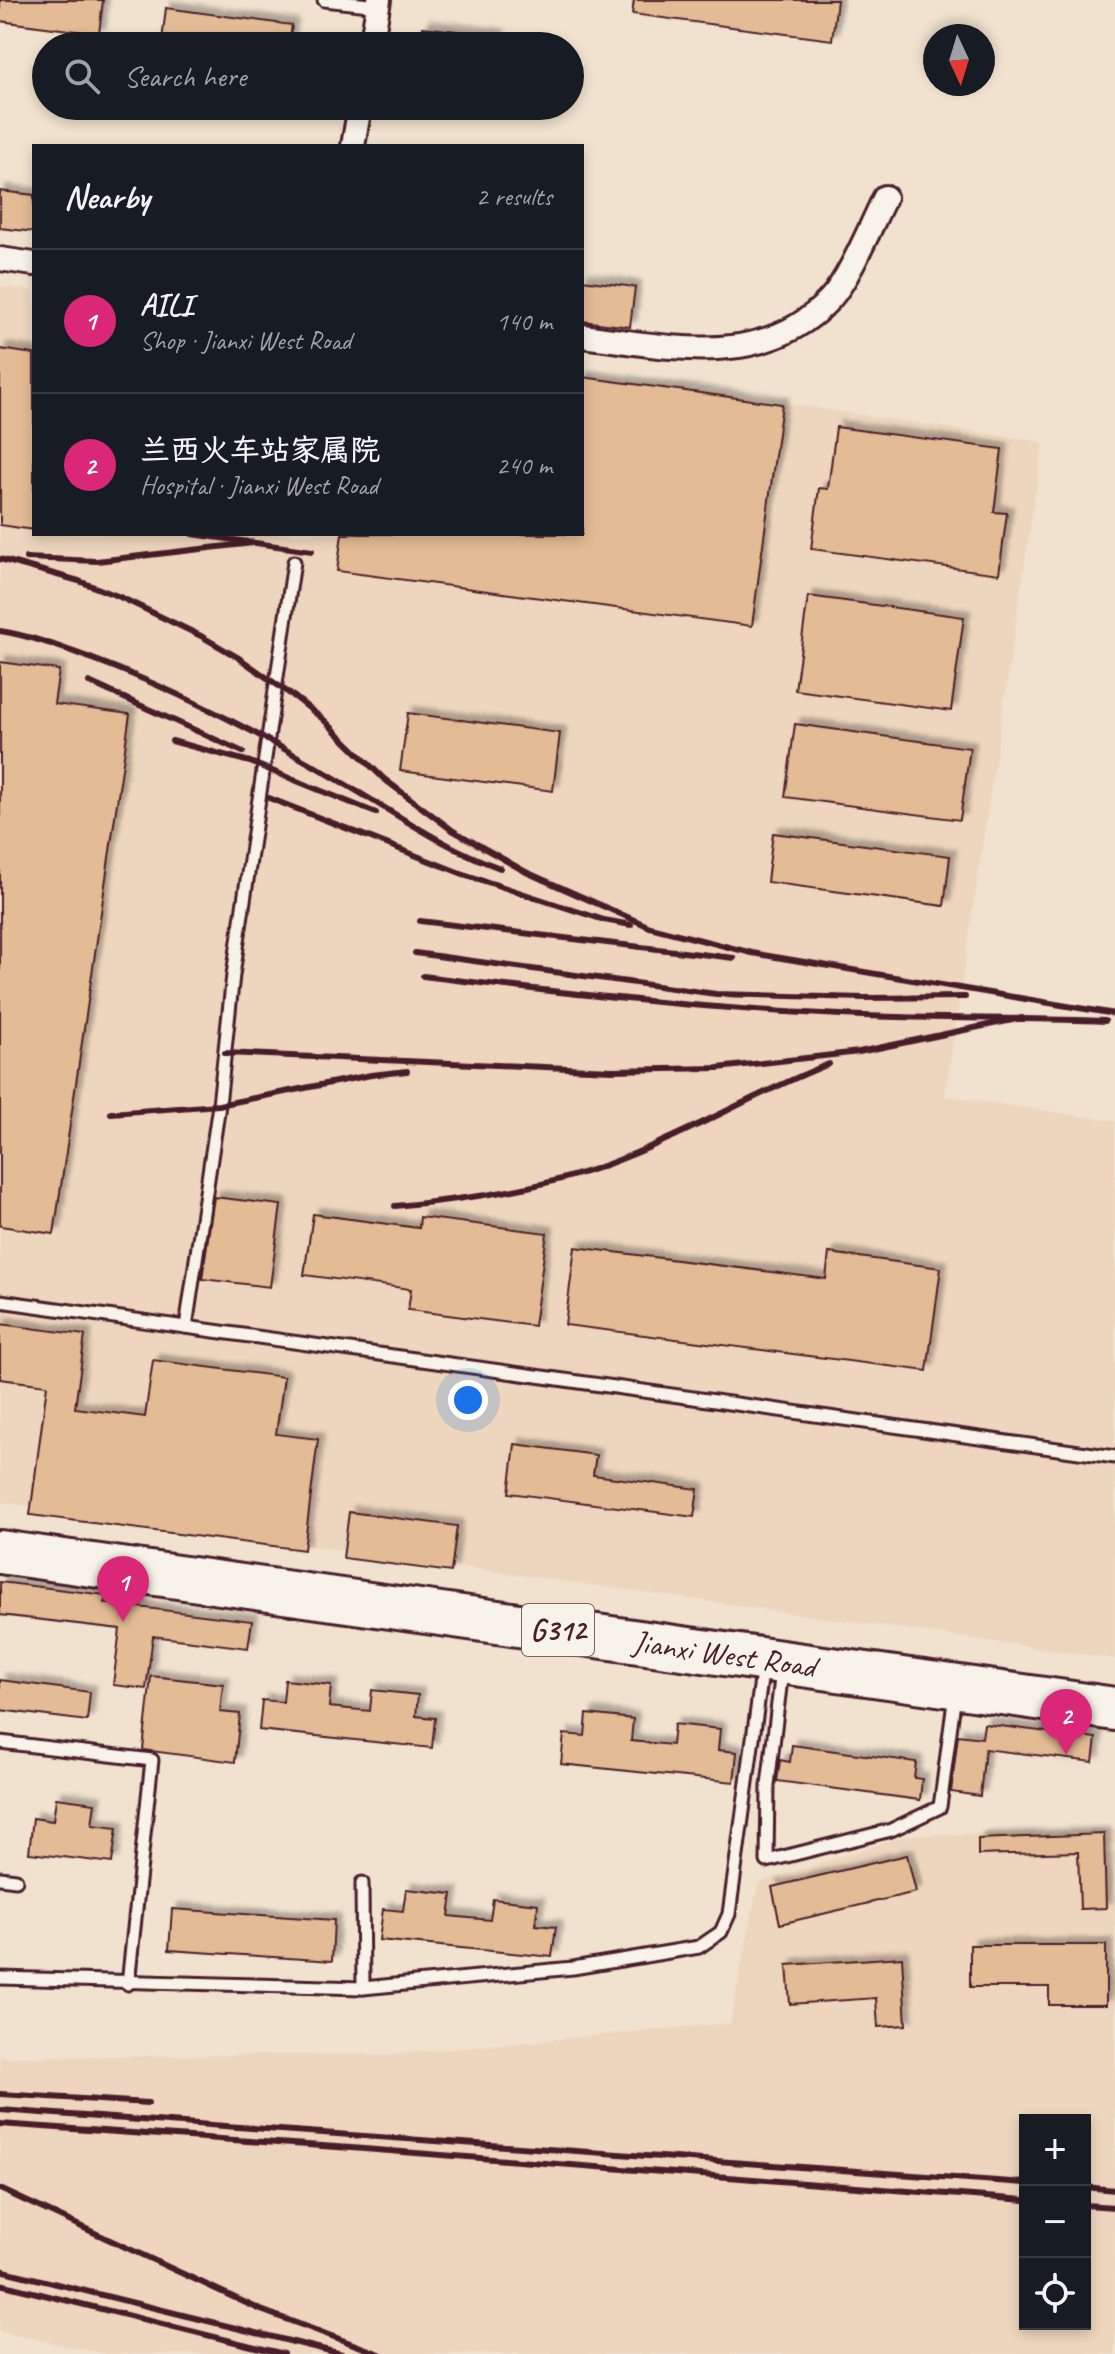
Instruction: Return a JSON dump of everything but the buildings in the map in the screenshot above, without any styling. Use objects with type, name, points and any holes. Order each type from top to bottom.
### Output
[{"type":"highway","name":"Jianxi West Road","points":[[0,1526],[1115,1680]]},
{"type":"highway","name":"Jianxi West Road","points":[[0,1552],[1115,1709]]},
{"type":"street","points":[[373,32],[378,3]]},
{"type":"street","points":[[353,144],[358,120]]},
{"type":"street","points":[[584,336],[688,348],[744,347],[789,333],[830,298],[885,197]]},
{"type":"street","points":[[0,259],[32,264]]},
{"type":"lane","points":[[324,0],[378,3]]},
{"type":"lane","points":[[186,1327],[219,1105],[233,975],[294,562]]},
{"type":"lane","points":[[0,1301],[1115,1457]]},
{"type":"lane","points":[[773,1661],[767,1861],[891,1830],[940,1807],[956,1687]]},
{"type":"lane","points":[[0,1978],[128,1984],[363,1988],[573,1968],[699,1947],[721,1932],[729,1914],[773,1661]]},
{"type":"lane","points":[[0,1742],[152,1760],[128,1984]]},
{"type":"lane","points":[[0,1878],[16,1880]]},
{"type":"lane","points":[[362,1883],[363,1988]]},
{"type":"shaded area","points":[[0,286],[32,291],[32,536],[584,536],[584,373],[1043,442],[945,1096],[1115,1121],[1115,1659],[0,1502]]},
{"type":"shaded area","points":[[1115,1830],[1115,2354],[106,2354],[0,2332],[0,2057],[395,2054],[730,2023],[758,1883],[908,1835]]},
{"type":"railway","points":[[206,536],[312,551]]},
{"type":"railway","points":[[26,558],[97,561],[253,543]]},
{"type":"railway","points":[[0,559],[79,581],[201,636],[296,698],[324,720],[384,779],[452,830],[526,872],[650,927],[752,953],[1115,1014]]},
{"type":"railway","points":[[0,631],[36,639],[82,655],[192,701],[288,751],[442,842],[500,868]]},
{"type":"railway","points":[[89,682],[243,752]]},
{"type":"railway","points":[[172,741],[250,762],[376,813]]},
{"type":"railway","points":[[269,798],[463,874],[604,920],[631,925]]},
{"type":"railway","points":[[420,921],[734,958]]},
{"type":"railway","points":[[415,953],[716,994],[965,997]]},
{"type":"railway","points":[[423,976],[752,1010],[863,1016],[1105,1021]]},
{"type":"railway","points":[[225,1053],[612,1070],[718,1068],[859,1052],[1022,1018]]},
{"type":"railway","points":[[395,1206],[504,1192],[585,1172],[666,1140],[829,1064]]},
{"type":"railway","points":[[111,1113],[219,1105],[371,1075],[407,1071]]},
{"type":"railway","points":[[0,2094],[148,2103]]},
{"type":"railway","points":[[0,2110],[1019,2183]]},
{"type":"railway","points":[[0,2124],[1019,2200]]},
{"type":"railway","points":[[1091,2188],[1115,2190]]},
{"type":"railway","points":[[0,2189],[261,2310],[380,2354]]},
{"type":"railway","points":[[1091,2205],[1115,2207]]},
{"type":"railway","points":[[0,2270],[342,2354]]},
{"type":"railway","points":[[0,2284],[284,2354]]},
{"type":"place","name":"AILI","points":[[123,1622]]},
{"type":"place","name":"兰西火车站家属院","points":[[1066,1755]]}]
